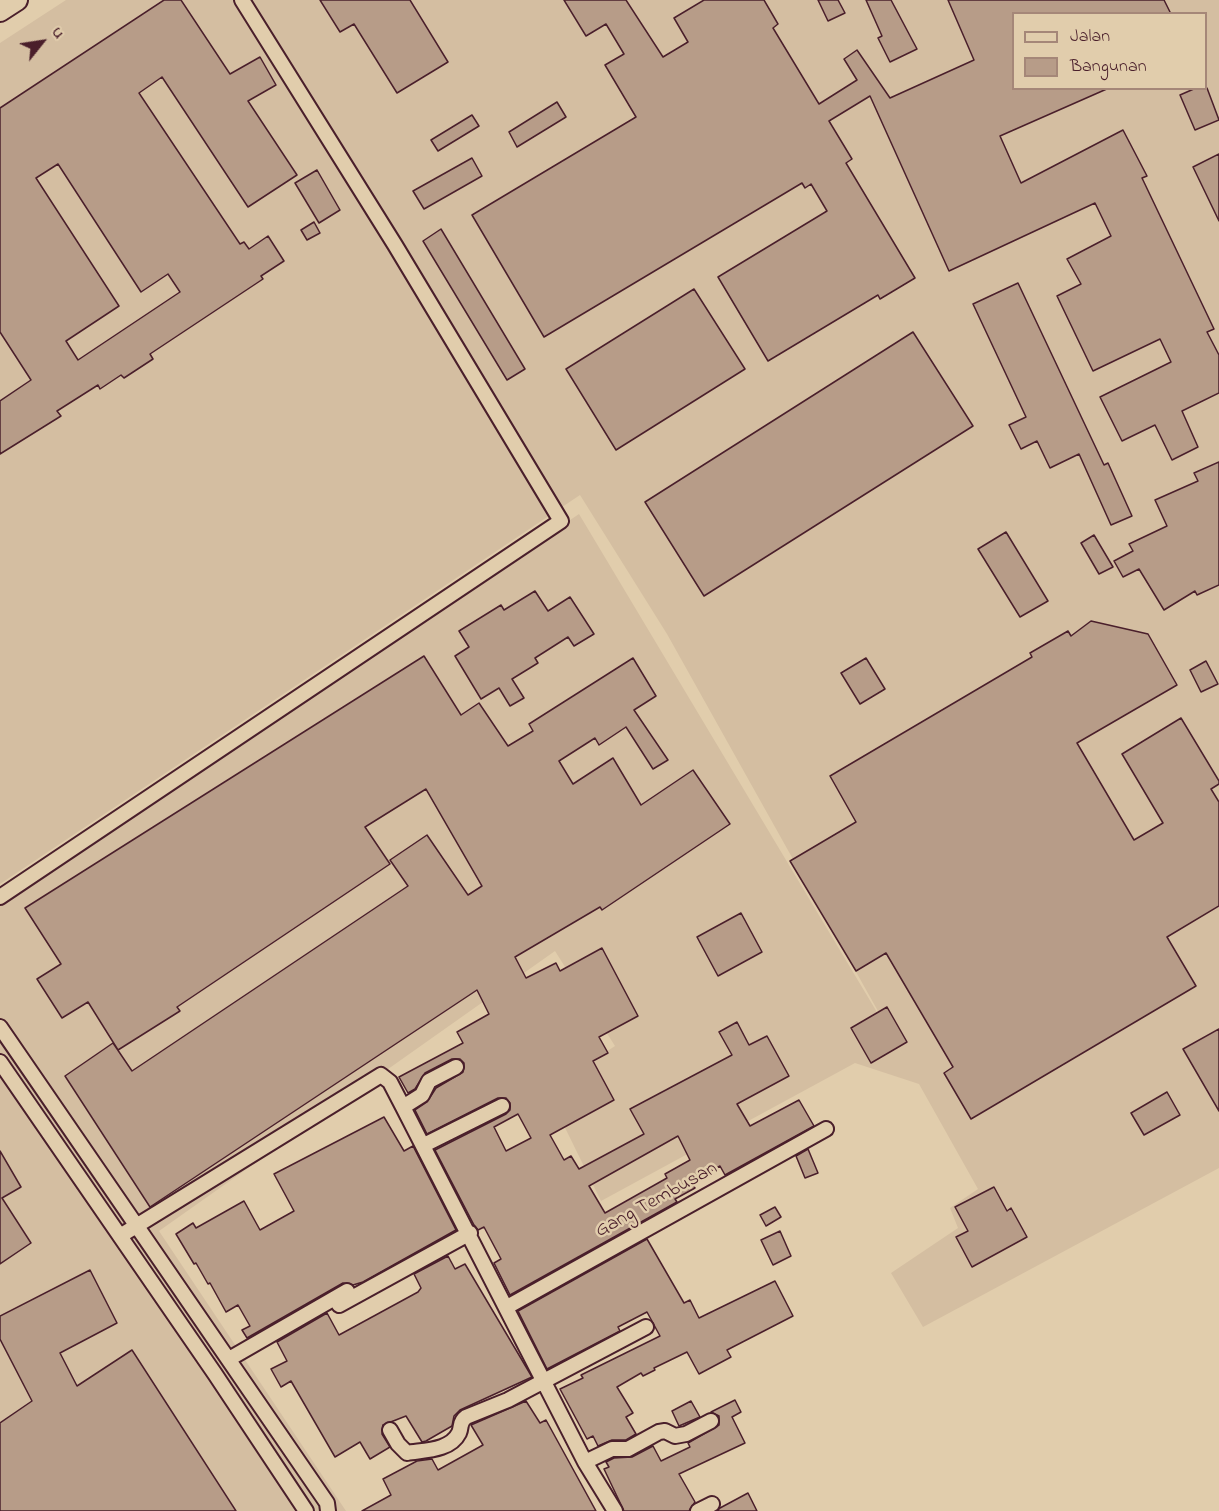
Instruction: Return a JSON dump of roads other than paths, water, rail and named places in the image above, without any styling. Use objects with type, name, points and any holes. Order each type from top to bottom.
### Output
[{"type":"street","points":[[0,11],[17,0]]},
{"type":"street","points":[[0,897],[561,521],[395,245],[242,0]]},
{"type":"street","points":[[0,1027],[231,1361],[327,1503],[328,1511]]},
{"type":"street","points":[[0,1062],[215,1374],[306,1511]]},
{"type":"street","points":[[403,1107],[422,1095],[429,1081],[456,1067]]},
{"type":"street","points":[[120,1236],[381,1075],[390,1082],[470,1233],[585,1462],[615,1511]]},
{"type":"street","points":[[423,1145],[502,1106]]},
{"type":"street","points":[[51,1137],[68,1126]]},
{"type":"street","name":"Gang Tembusan","points":[[507,1307],[826,1129]]},
{"type":"street","points":[[339,1305],[470,1233]]},
{"type":"street","points":[[215,1374],[231,1361],[357,1286]]},
{"type":"street","points":[[390,1430],[398,1444],[407,1453],[437,1449],[455,1438],[462,1420],[508,1400],[645,1327]]},
{"type":"street","points":[[585,1462],[612,1449],[628,1449],[659,1432],[665,1431],[675,1436],[686,1434],[711,1421]]},
{"type":"street","points":[[698,1511],[712,1504]]}]
